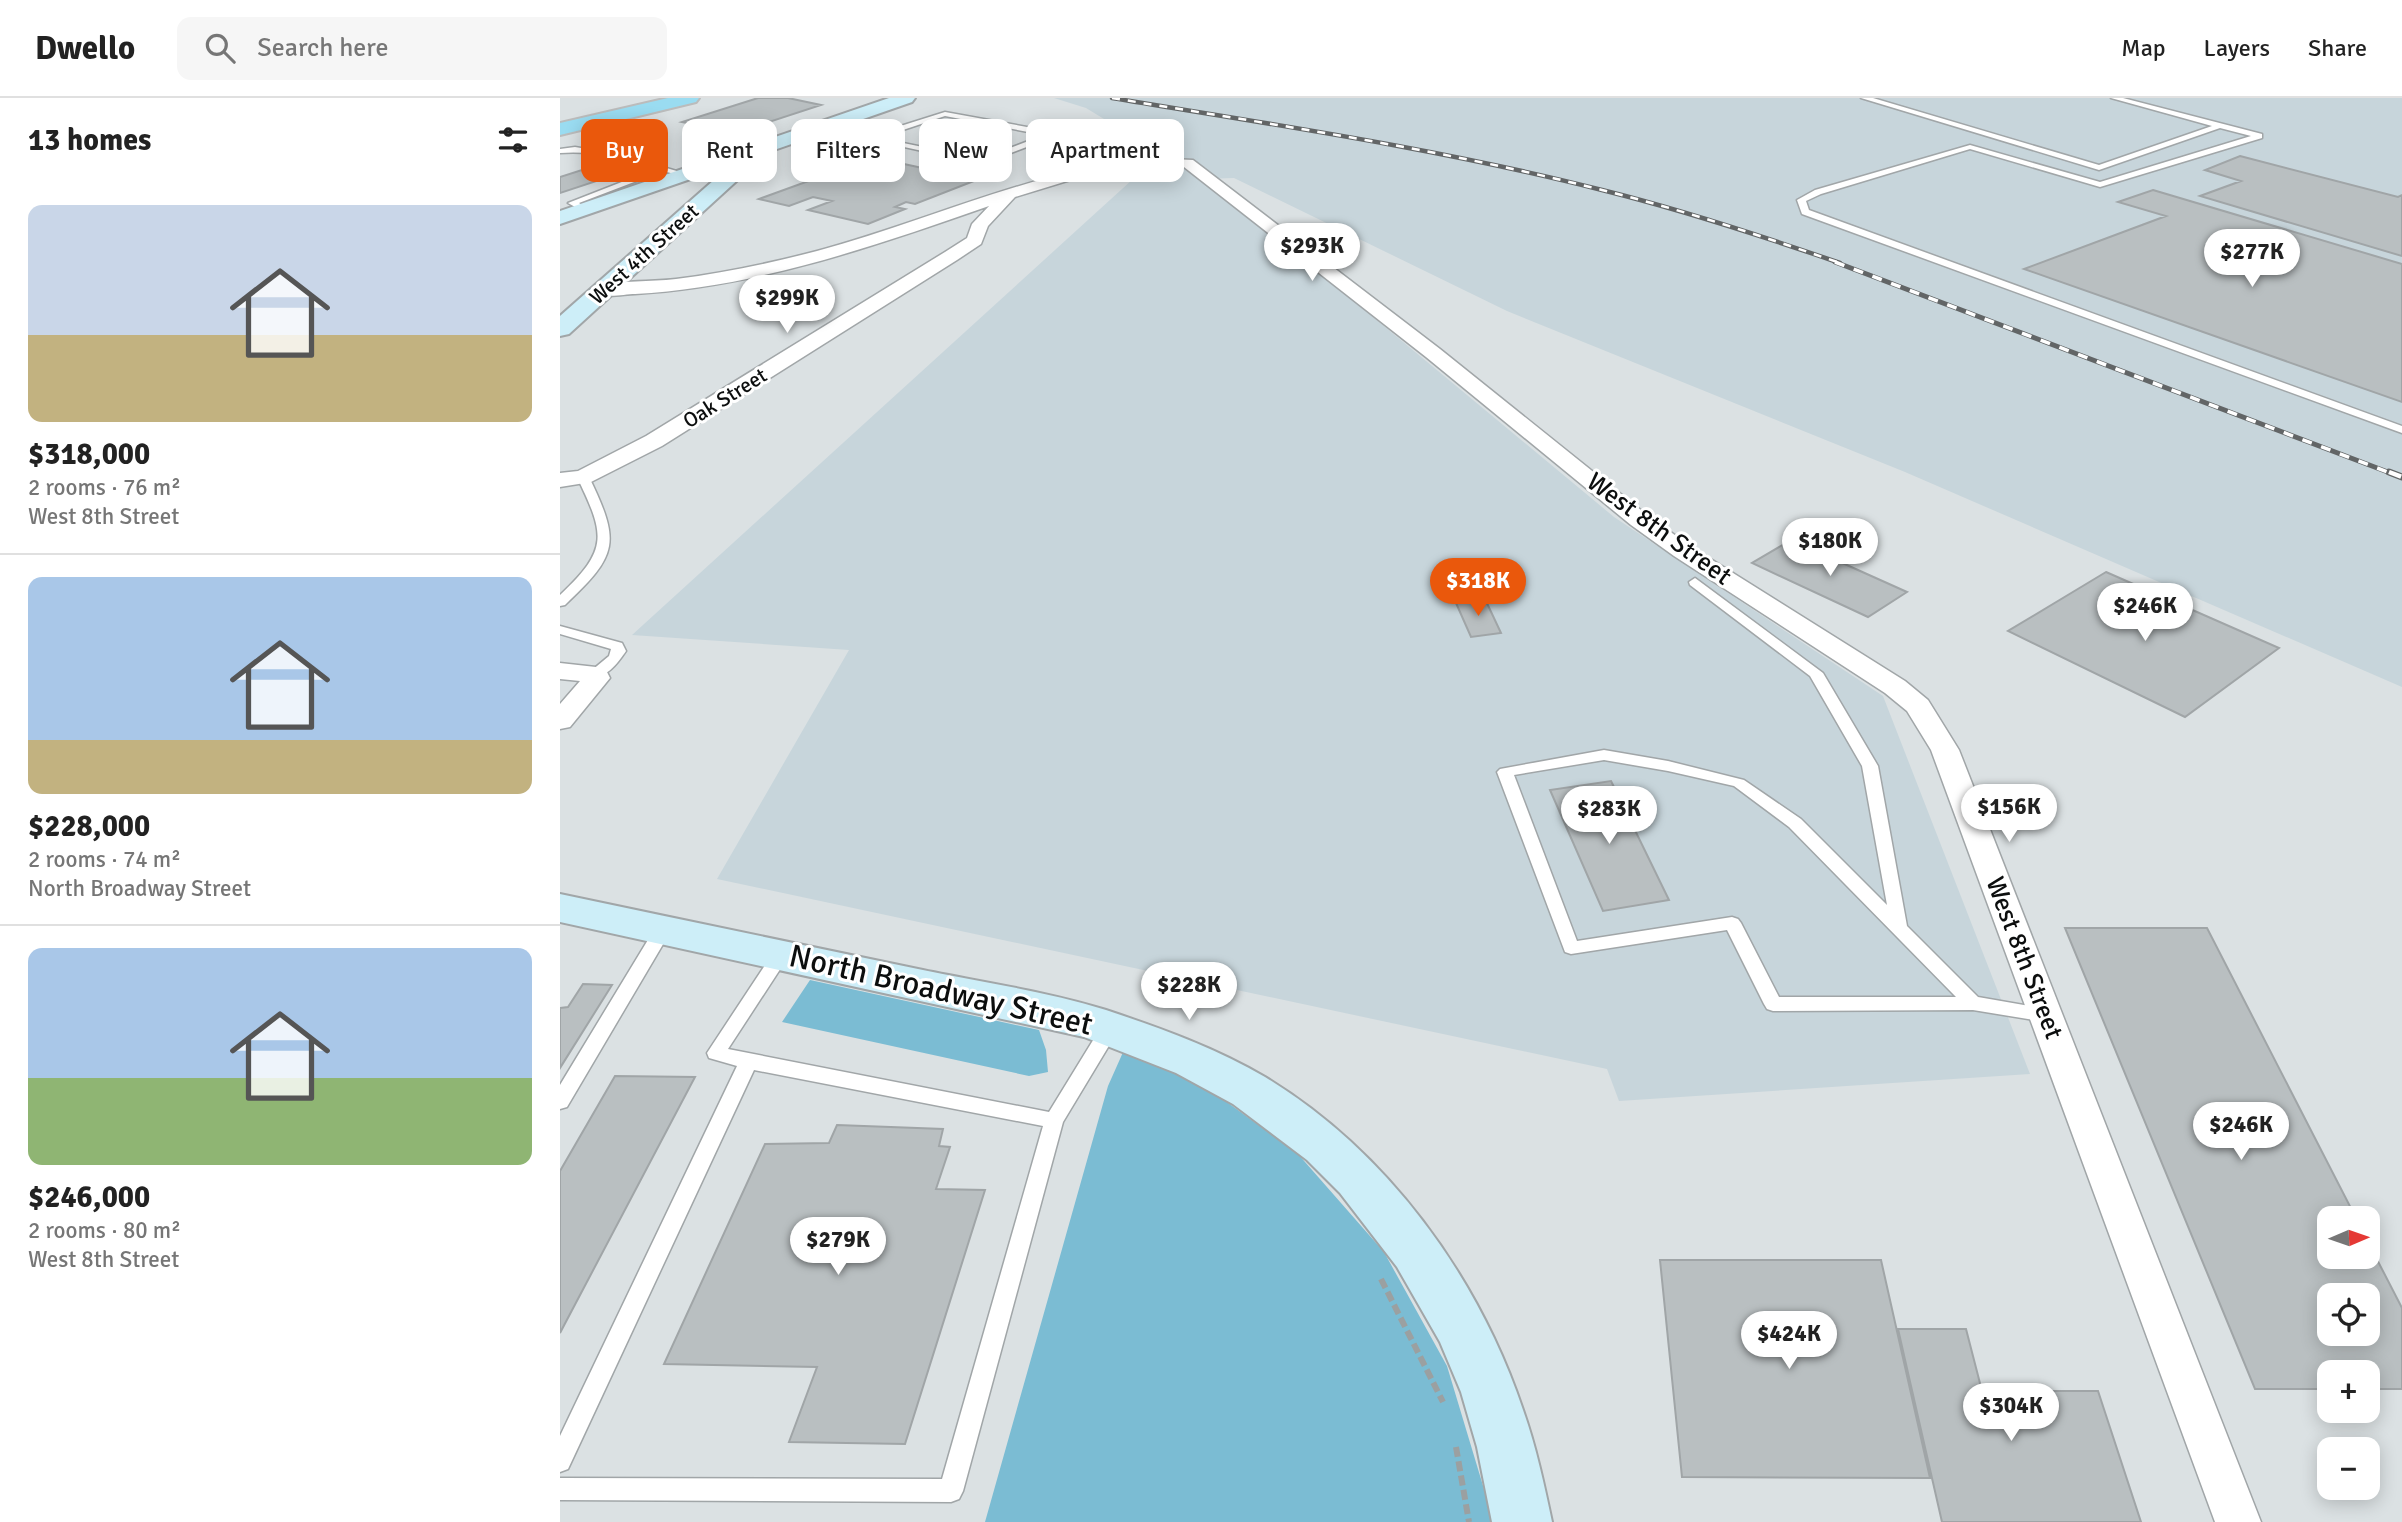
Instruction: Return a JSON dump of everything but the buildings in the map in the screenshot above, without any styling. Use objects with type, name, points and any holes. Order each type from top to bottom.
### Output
[{"type":"main road","points":[[560,120],[652,98]]},
{"type":"main road","points":[[560,129],[690,98]]},
{"type":"main road","points":[[777,144],[906,98]]},
{"type":"main road","points":[[560,218],[682,176]]},
{"type":"main road","name":"West 4th Street","points":[[560,329],[723,182]]},
{"type":"main road","name":"North Broadway Street","points":[[560,908],[1032,1007],[1110,1029],[1198,1063],[1250,1091],[1293,1121],[1340,1161],[1385,1210],[1418,1253],[1456,1317],[1483,1375],[1507,1447],[1522,1522]]},
{"type":"street","name":"West 8th Street","points":[[1184,163],[1201,171],[1639,520],[1682,551],[1895,687],[1919,706],[1945,750],[2238,1522]]},
{"type":"street","name":"West 8th Street","points":[[940,218],[1046,182]]},
{"type":"street","name":"Oak Street","points":[[560,480],[583,477],[706,411],[951,257],[975,240],[980,224],[988,220],[1009,194]]},
{"type":"street","points":[[603,290],[671,286],[754,271],[851,247],[940,218],[980,224]]},
{"type":"street","points":[[560,671],[596,674],[597,678],[560,721]]},
{"type":"lane","points":[[1865,98],[2099,168],[2219,126]]},
{"type":"lane","points":[[2115,98],[2259,136],[2100,185],[1970,147],[1818,192],[1801,200],[1805,212],[2402,430]]},
{"type":"lane","points":[[945,114],[1052,134],[982,162],[876,141],[875,137],[945,114]]},
{"type":"lane","points":[[560,151],[581,149]]},
{"type":"lane","points":[[584,209],[572,203],[627,182]]},
{"type":"lane","points":[[560,602],[589,576],[602,556],[607,538],[603,518],[583,477]]},
{"type":"lane","points":[[1695,582],[1816,673],[1870,766],[1899,928]]},
{"type":"lane","points":[[560,630],[617,646],[619,652],[614,659],[596,674]]},
{"type":"lane","points":[[1973,1003],[1795,823],[1739,783],[1668,766],[1604,755],[1506,772],[1571,948],[1732,923],[1773,1004],[1973,1003],[2046,1015]]},
{"type":"lane","points":[[560,1102],[663,929]]},
{"type":"lane","points":[[781,954],[716,1053],[748,1062],[1054,1121]]},
{"type":"lane","points":[[560,1489],[951,1491],[1054,1121],[1110,1029]]},
{"type":"lane","points":[[560,1461],[748,1062]]},
{"type":"path","points":[[1380,1277],[1445,1405]]},
{"type":"path","points":[[1456,1443],[1469,1522]]},
{"type":"shaded area","points":[[1054,98],[2402,98],[2402,687],[1905,472],[1507,311],[1234,178],[1201,179],[1279,239],[1614,517],[1883,696],[2030,1074],[1619,1101],[1607,1069],[717,879],[849,650],[632,635],[1130,182],[1184,182],[1184,119],[1104,119],[1086,108]]},
{"type":"shaded area","points":[[810,980],[1039,1030],[1046,1050],[1048,1072],[1029,1076],[782,1022]]},
{"type":"shaded area","points":[[1124,1050],[1205,1086],[1298,1154],[1384,1252],[1447,1366],[1490,1509],[1491,1522],[985,1522],[1108,1086]]},
{"type":"railway","points":[[1112,98],[1358,139],[1541,175],[1692,215],[1840,263]]},
{"type":"railway","points":[[1835,262],[2393,474]]},
{"type":"railway","points":[[2389,472],[2402,477]]}]
